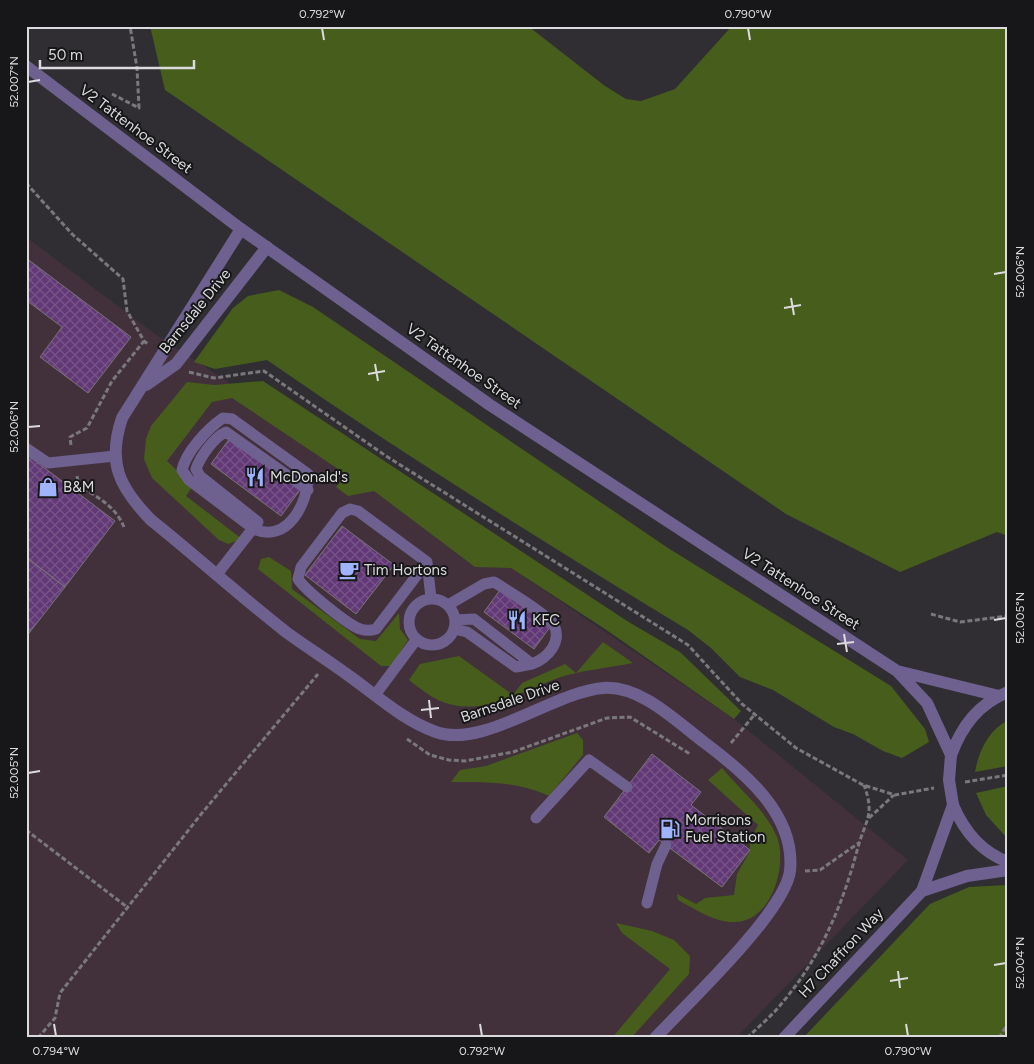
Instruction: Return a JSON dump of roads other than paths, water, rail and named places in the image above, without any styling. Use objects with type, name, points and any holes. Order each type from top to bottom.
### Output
[{"type":"street","name":"V2 Tattenhoe Street","points":[[26,66],[241,229],[490,405],[897,671],[927,703],[952,755]]},
{"type":"street","name":"Barnsdale Drive","points":[[241,229],[161,353],[142,388],[122,418],[116,436],[115,456],[119,477],[131,499],[151,520],[218,573],[286,632],[375,696],[408,718],[437,733],[463,736],[499,725],[585,692],[604,688],[626,691],[649,702],[721,755],[754,785],[777,815],[789,852],[790,872],[777,903],[726,964],[655,1038]]},
{"type":"street","name":"Barnsdale Drive","points":[[142,388],[176,364],[266,247]]},
{"type":"street","name":"V2 Tattenhoe Street","points":[[897,671],[1003,694]]},
{"type":"street","points":[[1003,694],[982,706],[969,720],[958,737],[952,755],[949,780],[953,805],[958,818],[976,842],[988,852],[1008,862]]},
{"type":"street","points":[[922,891],[953,805]]},
{"type":"street","points":[[922,891],[967,876],[1008,870]]},
{"type":"street","name":"H7 Chaffron Way","points":[[784,1038],[922,891]]},
{"type":"lane","points":[[223,418],[232,419],[240,424],[308,474],[306,497],[284,529],[275,533],[263,533],[254,529],[189,480],[182,470],[184,461],[215,423],[223,418]]},
{"type":"lane","points":[[26,448],[48,463],[115,456]]},
{"type":"lane","points":[[427,562],[376,630],[368,631],[358,628],[303,587],[298,579],[301,567],[342,513],[350,509],[358,511],[427,562],[431,598]]},
{"type":"lane","points":[[218,573],[254,529]]},
{"type":"lane","points":[[448,605],[484,584],[494,582],[553,623],[556,635],[555,645],[542,660],[532,664],[474,619],[455,625],[445,641],[438,644],[423,644],[416,640],[408,626],[411,610],[416,604],[431,598],[448,605],[455,625]]},
{"type":"lane","points":[[375,696],[416,640]]},
{"type":"lane","points":[[536,818],[589,760],[627,787]]},
{"type":"lane","points":[[647,903],[657,864],[666,845]]},
{"type":"place","name":"McDonald's","points":[[255,477]]},
{"type":"place","name":"B&M","points":[[48,487]]},
{"type":"place","name":"Tim Hortons","points":[[349,570]]},
{"type":"place","name":"KFC","points":[[517,620]]},
{"type":"place","name":"Morrisons Fuel Station","points":[[670,829]]}]
